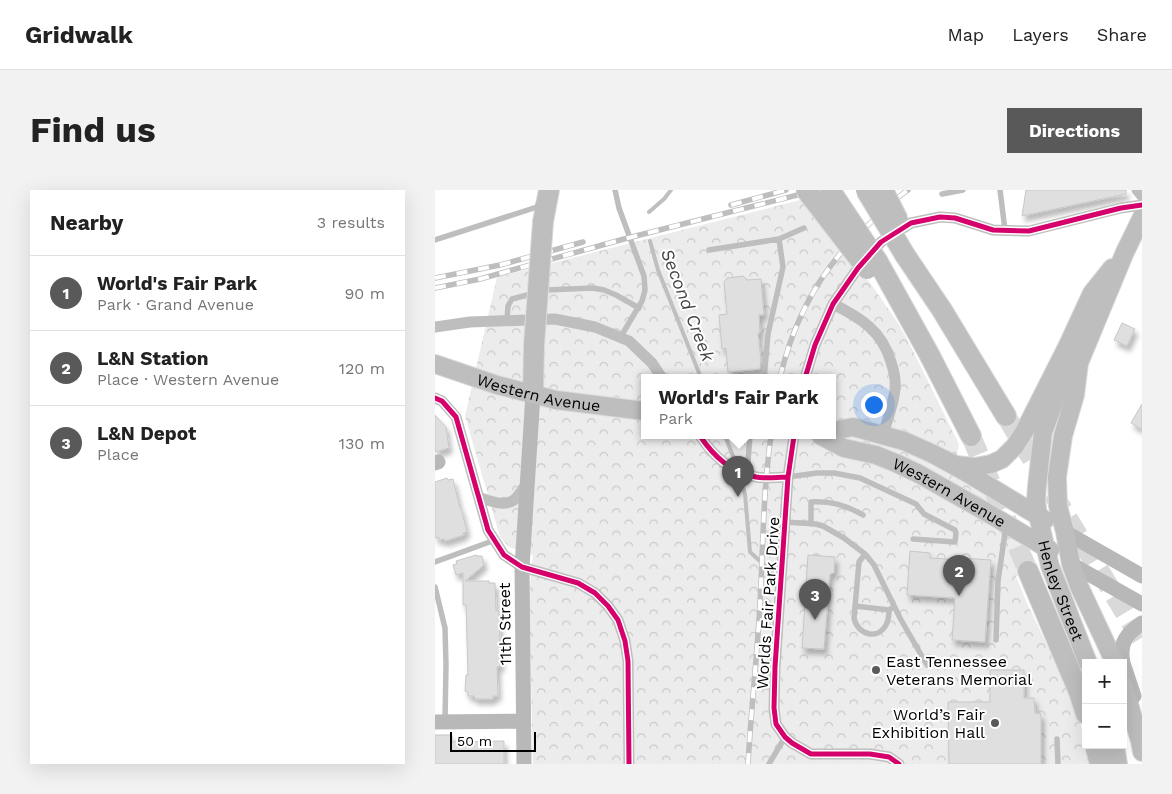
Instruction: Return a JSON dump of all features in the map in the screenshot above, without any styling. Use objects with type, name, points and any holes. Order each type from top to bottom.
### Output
[{"type":"highway","points":[[806,190],[873,265]]},
{"type":"highway","points":[[830,190],[873,265],[929,354],[971,436]]},
{"type":"highway","points":[[866,190],[909,253],[1006,416]]},
{"type":"highway","points":[[883,190],[909,253]]},
{"type":"highway","points":[[533,394],[534,345],[545,192]]},
{"type":"highway","points":[[1029,571],[1083,704]]},
{"type":"highway","points":[[1096,749],[1100,764]]},
{"type":"main road","points":[[933,454],[956,465],[974,467],[991,464],[1002,459],[1015,446],[1068,345],[1092,293],[1138,236],[1142,217]]},
{"type":"main road","points":[[1079,363],[1125,252]]},
{"type":"main road","name":"Henley Street","points":[[1079,363],[1059,389],[1043,432],[1037,486],[1038,516],[1050,566],[1086,659]]},
{"type":"main road","name":"Henley Street","points":[[1079,363],[1075,396],[1063,436],[1057,477],[1058,506],[1071,564],[1079,586],[1113,659]]},
{"type":"main road","name":"Western Avenue","points":[[436,365],[497,385],[556,400],[641,411]]},
{"type":"main road","name":"Western Avenue","points":[[836,430],[853,427],[904,441],[964,471],[1065,532]]},
{"type":"main road","points":[[876,456],[883,435]]},
{"type":"main road","name":"Western Avenue","points":[[827,439],[844,448],[876,456],[919,474],[1071,564]]},
{"type":"main road","points":[[1127,698],[1142,752]]},
{"type":"main road","points":[[1116,749],[1118,764]]},
{"type":"street","points":[[1137,190],[1142,196]]},
{"type":"street","points":[[806,374],[815,345],[833,304],[858,268],[881,242],[911,223],[939,217],[955,218],[993,230],[1029,231],[1121,208],[1142,205]]},
{"type":"street","points":[[833,304],[872,328],[889,353],[895,377],[895,390],[883,435]]},
{"type":"street","points":[[435,327],[470,322],[555,319],[595,327],[629,341],[652,363],[659,374]]},
{"type":"street","name":"11th Street","points":[[524,764],[522,567],[533,394]]},
{"type":"street","points":[[435,398],[442,401],[456,417],[488,530],[504,555],[522,567],[578,583],[595,593],[618,620],[625,641],[628,661],[629,764]]},
{"type":"street","points":[[702,439],[709,450],[721,462],[745,473],[757,478],[788,476]]},
{"type":"street","name":"Worlds Fair Park Drive","points":[[785,737],[776,724],[774,708],[775,666],[788,476],[794,439]]},
{"type":"street","points":[[479,497],[493,503],[511,502],[516,499],[528,482]]},
{"type":"street","points":[[1065,532],[1142,576]]},
{"type":"street","points":[[1071,564],[1142,604]]},
{"type":"street","points":[[1122,659],[1121,649],[1126,638],[1142,623]]},
{"type":"street","points":[[1127,675],[1142,721]]},
{"type":"street","points":[[440,722],[523,721]]},
{"type":"street","points":[[785,737],[792,744],[811,754],[870,754],[889,757],[899,764]]},
{"type":"lane","points":[[615,190],[619,208],[644,276],[645,290],[643,301],[620,338]]},
{"type":"lane","points":[[942,194],[963,190]]},
{"type":"lane","points":[[1000,190],[1005,230]]},
{"type":"lane","points":[[435,240],[537,207],[545,192]]},
{"type":"lane","points":[[709,250],[779,239],[804,228]]},
{"type":"lane","points":[[764,374],[767,334],[783,267],[779,239]]},
{"type":"lane","points":[[507,320],[508,306],[512,299],[546,290],[593,288],[605,290],[639,308]]},
{"type":"lane","points":[[745,473],[751,439]]},
{"type":"lane","points":[[788,476],[834,473],[859,478],[916,504],[924,514],[955,530],[956,533],[955,542],[913,539]]},
{"type":"lane","points":[[811,524],[811,502],[830,502],[853,509],[863,515]]},
{"type":"lane","points":[[785,522],[823,526],[865,554],[875,565],[891,608],[927,664]]},
{"type":"lane","points":[[995,640],[998,580],[1006,524]]},
{"type":"lane","points":[[435,562],[495,540]]},
{"type":"lane","points":[[865,554],[859,562],[855,624],[859,630],[869,634],[879,632],[889,620],[891,608]]},
{"type":"lane","points":[[435,587],[445,628],[446,665],[440,722]]},
{"type":"lane","points":[[855,606],[891,608]]},
{"type":"lane","points":[[769,764],[785,737]]},
{"type":"lane","points":[[1057,739],[1057,764]]},
{"type":"green space","points":[[804,199],[871,284],[898,323],[958,442],[957,454],[1038,565],[1038,568],[1016,576],[1078,712],[1082,731],[1082,749],[1086,749],[1089,764],[533,764],[529,596],[533,555],[509,547],[500,537],[465,416],[497,277]]},
{"type":"building","points":[[1026,190],[1126,190],[1126,194],[1022,216]]},
{"type":"building","points":[[743,276],[747,280],[761,279],[764,315],[759,315],[760,369],[728,372],[726,348],[722,349],[719,315],[727,314],[724,282],[727,278]]},
{"type":"building","points":[[1122,323],[1135,329],[1127,346],[1114,340]]},
{"type":"building","points":[[1142,404],[1142,429],[1131,423]]},
{"type":"building","points":[[435,415],[446,427],[449,448],[435,452]]},
{"type":"building","points":[[447,478],[448,480],[453,479],[467,532],[463,533],[464,535],[445,541],[444,539],[439,540],[439,537],[435,538],[435,482]]},
{"type":"building","points":[[910,551],[930,553],[930,558],[991,560],[985,642],[952,640],[955,598],[907,595]]},
{"type":"building","points":[[476,555],[482,556],[484,565],[465,581],[489,581],[489,583],[495,583],[496,611],[499,611],[501,666],[497,667],[498,696],[493,696],[493,699],[475,699],[474,696],[468,696],[468,692],[465,691],[466,675],[468,675],[466,605],[463,605],[463,573],[456,575],[453,565],[457,564],[456,561]]},
{"type":"building","points":[[808,555],[835,557],[834,573],[830,574],[824,649],[802,648]]},
{"type":"building","name":"World’s Fair Exhibition Hall","points":[[990,670],[1024,670],[1024,698],[1034,698],[1035,713],[1041,714],[1041,764],[949,764],[948,702],[990,702]]},
{"type":"building","points":[[435,735],[452,735],[452,742],[504,741],[504,764],[435,764]]},
{"type":"waterway","name":"Second Creek","points":[[649,212],[671,190]]},
{"type":"waterway","name":"Second Creek","points":[[650,241],[658,270],[699,374]]},
{"type":"waterway","name":"Second Creek","points":[[726,439],[737,466]]},
{"type":"waterway","name":"Second Creek","points":[[739,473],[745,494],[750,552],[772,572]]},
{"type":"tunnel","points":[[1006,416],[1142,641]]},
{"type":"tunnel","points":[[971,436],[1028,571]]},
{"type":"railway","points":[[731,205],[786,190]]},
{"type":"railway","points":[[435,288],[480,279],[624,239],[817,190]]},
{"type":"railway","points":[[781,374],[797,325],[823,276],[854,238],[892,202],[908,190]]},
{"type":"railway","points":[[435,278],[500,265],[583,242]]},
{"type":"railway","points":[[748,764],[771,439]]},
{"type":"cycle path","points":[[806,374],[815,345],[833,304],[858,268],[881,242],[911,223],[940,217],[955,218],[993,230],[1029,231],[1121,208],[1142,205]]},
{"type":"cycle path","points":[[435,398],[442,401],[456,417],[488,530],[504,555],[522,567],[578,583],[595,593],[618,620],[625,641],[628,661],[629,764]]},
{"type":"cycle path","points":[[702,439],[717,457],[738,471],[760,478],[788,477]]},
{"type":"cycle path","points":[[794,439],[788,477],[775,667],[774,708],[776,724],[785,737],[811,754],[870,754],[889,757],[899,764]]},
{"type":"place","name":"World's Fair Park","points":[[738,497]]},
{"type":"place","name":"L&N Station","points":[[959,596]]},
{"type":"place","name":"L&N Depot","points":[[815,620]]},
{"type":"place","name":"East Tennessee Veterans Memorial","points":[[876,670]]},
{"type":"place","name":"World’s Fair Exhibition Hall","points":[[995,723]]}]
